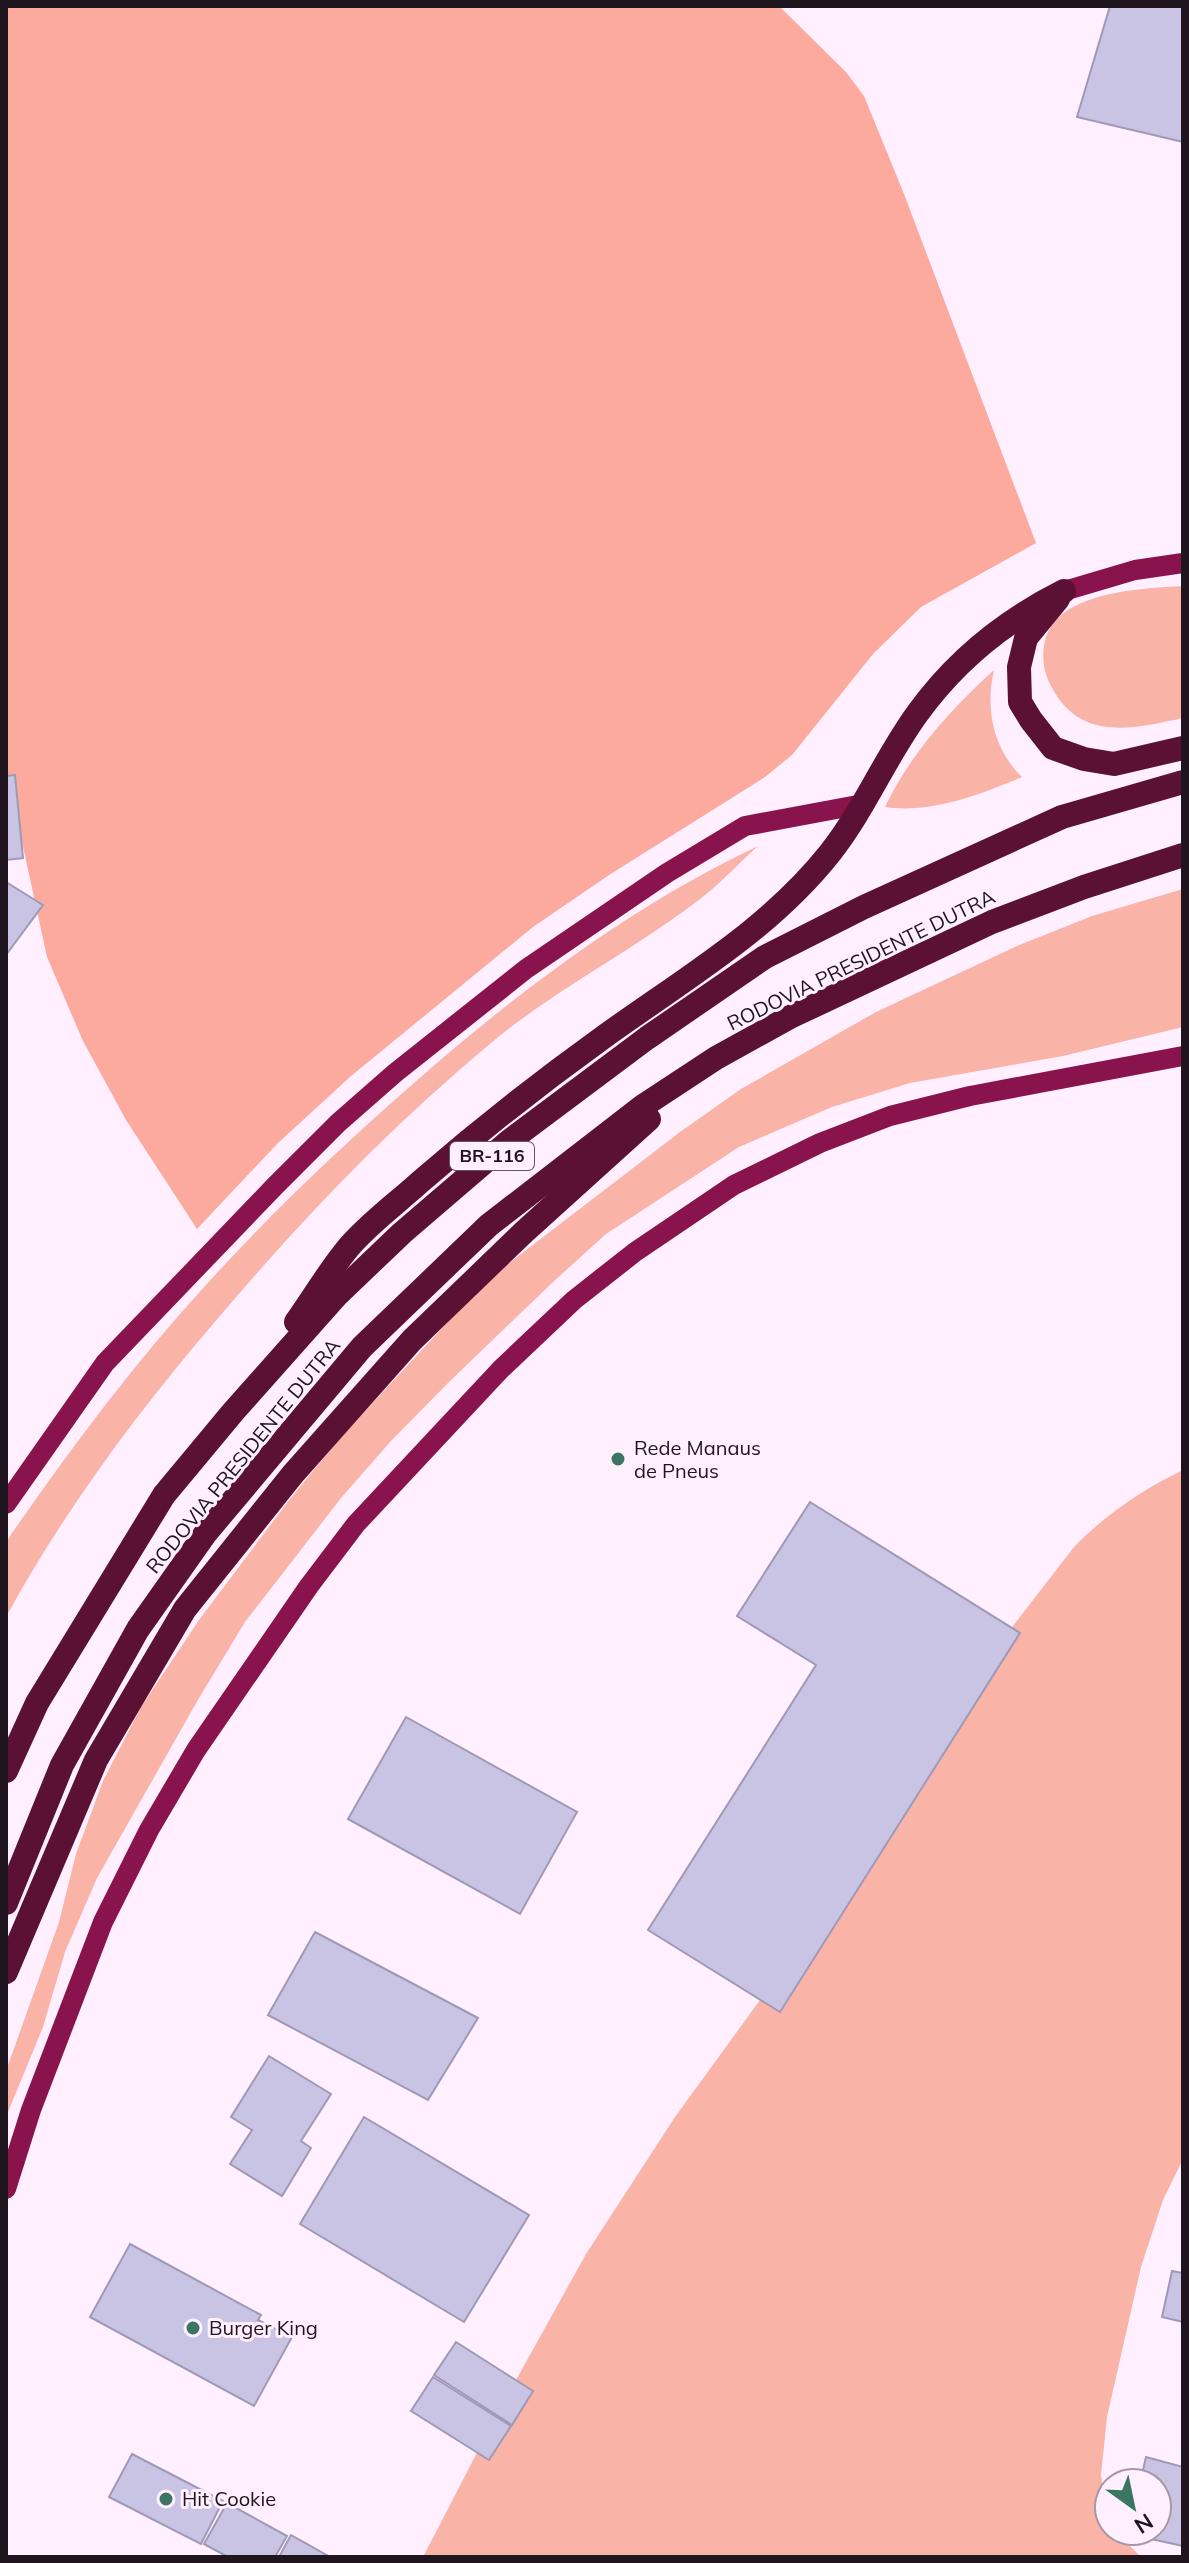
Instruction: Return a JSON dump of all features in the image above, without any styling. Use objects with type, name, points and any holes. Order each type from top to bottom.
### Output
[{"type":"highway","points":[[1064,591],[1026,638],[1019,667],[1020,702],[1031,720],[1053,748],[1084,759],[1114,764],[1183,748]]},
{"type":"highway","name":"BR-116","points":[[233,1412],[349,1246],[491,1121],[607,1034],[680,986],[751,932],[798,889],[831,852],[916,715],[946,677],[1027,610],[1064,591]]},
{"type":"highway","name":"RODOVIA PRESIDENTE DUTRA","points":[[6,1771],[37,1703],[164,1495],[337,1295],[402,1233],[508,1142],[575,1090],[765,957],[864,907],[1062,817],[1183,782]]},
{"type":"highway","name":"RODOVIA PRESIDENTE DUTRA","points":[[6,1903],[62,1765],[138,1629],[205,1534],[362,1347],[489,1225],[643,1106],[716,1058],[790,1017],[992,922],[1084,887],[1183,855]]},
{"type":"highway","name":"BR-116","points":[[6,1972],[96,1760],[185,1609],[293,1474],[412,1340],[524,1232],[716,1058]]},
{"type":"main road","points":[[1064,591],[1135,570],[1183,563]]},
{"type":"main road","points":[[6,1504],[105,1363],[338,1123],[406,1064],[526,969],[667,873],[745,826],[863,804]]},
{"type":"main road","points":[[6,2189],[31,2110],[103,1922],[149,1830],[196,1750],[309,1586],[356,1524],[501,1369],[574,1300],[657,1237],[734,1185],[820,1143],[890,1116],[970,1096],[1183,1056]]},
{"type":"shaded area","points":[[6,6],[779,6],[846,72],[864,96],[1036,543],[921,607],[873,654],[792,755],[765,777],[609,875],[533,927],[351,1076],[278,1143],[197,1229],[126,1120],[83,1041],[47,957],[6,768]]},
{"type":"shaded area","points":[[1183,586],[1183,718],[1116,728],[1085,721],[1071,712],[1054,691],[1044,666],[1045,642],[1056,620],[1068,610],[1098,597]]},
{"type":"shaded area","points":[[994,670],[990,699],[994,728],[1004,754],[1022,777],[973,796],[938,805],[885,807],[907,768],[933,733]]},
{"type":"shaded area","points":[[758,846],[679,915],[543,1004],[491,1043],[418,1107],[349,1174],[251,1280],[132,1424],[78,1499],[6,1617],[6,1543],[12,1533],[129,1375],[256,1232],[388,1106],[536,983],[666,895]]},
{"type":"shaded area","points":[[1183,889],[1183,1027],[1063,1056],[910,1083],[832,1107],[739,1147],[606,1234],[391,1441],[341,1498],[245,1622],[199,1698],[97,1878],[65,1952],[43,2027],[6,2117],[6,2071],[59,1922],[76,1854],[103,1781],[141,1707],[199,1620],[290,1499],[341,1437],[491,1277],[741,1089],[876,1012],[1017,946],[1092,916]]},
{"type":"shaded area","points":[[1183,1470],[1183,2159],[1163,2200],[1141,2267],[1107,2417],[1102,2467],[1093,2467],[1093,2547],[1131,2547],[1141,2557],[423,2557],[496,2416],[586,2254],[675,2117],[840,1890],[914,1754],[1074,1547],[1099,1524],[1153,1486]]},
{"type":"building","points":[[1110,6],[1183,6],[1183,142],[1077,117]]},
{"type":"building","points":[[15,775],[23,858],[6,860],[6,776]]},
{"type":"building","points":[[6,882],[43,905],[6,955]]},
{"type":"building","points":[[810,1502],[1020,1633],[780,2012],[648,1930],[816,1665],[737,1616]]},
{"type":"building","points":[[406,1717],[577,1812],[520,1914],[348,1819]]},
{"type":"building","points":[[315,1932],[478,2018],[428,2100],[268,2015]]},
{"type":"building","points":[[269,2056],[331,2094],[301,2141],[311,2148],[282,2196],[230,2164],[252,2130],[231,2117]]},
{"type":"building","points":[[364,2117],[529,2215],[464,2322],[300,2224]]},
{"type":"building","name":"Burger King","points":[[130,2244],[261,2315],[258,2320],[292,2337],[254,2406],[90,2317]]},
{"type":"building","points":[[1172,2271],[1183,2273],[1183,2322],[1162,2317]]},
{"type":"building","points":[[456,2342],[533,2391],[512,2425],[434,2375]]},
{"type":"building","points":[[433,2377],[511,2426],[489,2460],[411,2411]]},
{"type":"building","name":"Hit Cookie","points":[[132,2454],[223,2501],[201,2544],[109,2497]]},
{"type":"building","points":[[1146,2457],[1183,2467],[1183,2546],[1173,2544],[1173,2467],[1144,2467]]},
{"type":"building","points":[[227,2503],[287,2536],[275,2557],[228,2557],[204,2544]]},
{"type":"building","points":[[291,2535],[330,2557],[279,2557]]},
{"type":"place","name":"Rede Manaus de Pneus","points":[[618,1459]]},
{"type":"place","name":"Burger King","points":[[193,2328]]},
{"type":"place","name":"Hit Cookie","points":[[166,2499]]}]
